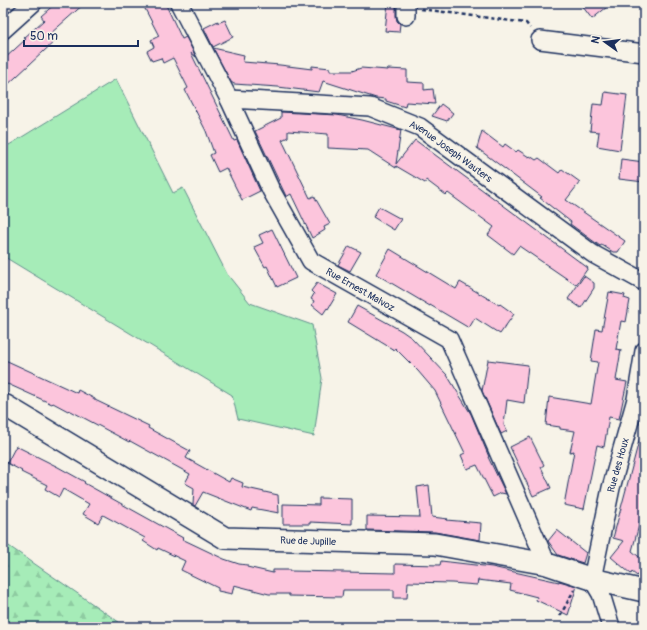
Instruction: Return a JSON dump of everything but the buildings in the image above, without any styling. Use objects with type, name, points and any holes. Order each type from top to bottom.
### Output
[{"type":"street","points":[[3,30],[33,3]]},
{"type":"street","name":"Rue Ernest Malvoz","points":[[179,3],[230,99],[271,190],[311,261],[449,339],[547,564]]},
{"type":"street","points":[[540,40],[644,53]]},
{"type":"street","name":"Avenue Joseph Wauters","points":[[230,99],[370,107],[420,127],[593,254],[644,282]]},
{"type":"street","name":"Rue des Houx","points":[[587,577],[636,400],[644,351]]},
{"type":"street","name":"Rue de Jupille","points":[[3,405],[225,538],[435,544],[547,564],[587,577],[644,591]]},
{"type":"street","points":[[587,577],[601,594],[611,627]]},
{"type":"path","points":[[406,9],[526,23],[540,40]]},
{"type":"path","points":[[560,616],[587,577]]},
{"type":"green space","points":[[116,79],[173,193],[183,188],[227,274],[250,303],[312,325],[322,378],[314,436],[238,419],[232,395],[3,256],[3,142],[9,145]]},
{"type":"green space","points":[[3,542],[126,627],[3,627]]}]
